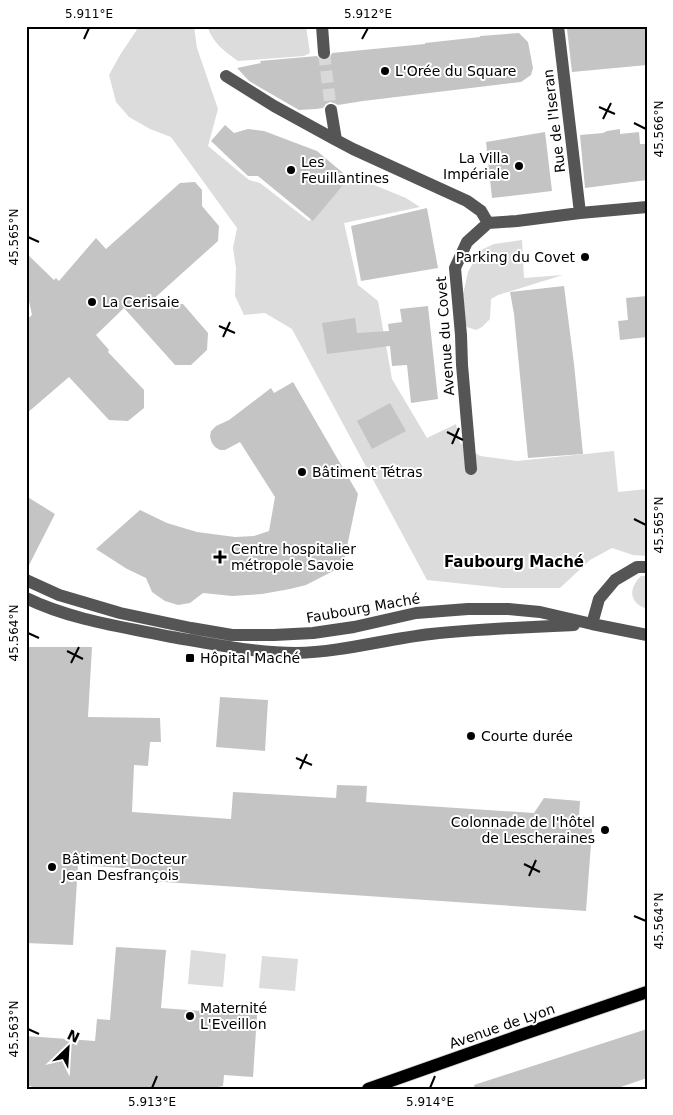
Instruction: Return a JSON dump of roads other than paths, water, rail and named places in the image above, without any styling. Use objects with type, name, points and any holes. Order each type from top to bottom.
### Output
[{"type":"main road","name":"Avenue de Lyon","points":[[368,1089],[647,992]]},
{"type":"street","points":[[322,26],[324,53]]},
{"type":"street","name":"Rue de l'Iseran","points":[[558,26],[580,213]]},
{"type":"street","points":[[226,76],[274,106],[353,149],[467,202],[481,212],[488,222],[517,221],[647,207]]},
{"type":"street","points":[[331,110],[336,140]]},
{"type":"street","name":"Avenue du Covet","points":[[471,468],[455,268],[467,242],[488,222]]},
{"type":"street","points":[[592,624],[599,599],[614,580],[637,568],[647,567]]},
{"type":"street","name":"Faubourg Maché","points":[[26,580],[59,595],[120,613],[232,635],[313,633],[354,627],[416,613],[468,609],[508,609],[540,612],[647,634]]},
{"type":"street","name":"Faubourg Maché","points":[[26,598],[52,610],[109,624],[204,643],[274,652],[355,647],[439,633],[592,624]]},
{"type":"tunnel","points":[[324,53],[331,110]]},
{"type":"place","name":"L'Orée du Square","points":[[385,71]]},
{"type":"place","name":"La Villa Impériale","points":[[519,166]]},
{"type":"place","name":"Les Feuillantines","points":[[291,170]]},
{"type":"place","name":"Parking du Covet","points":[[585,257]]},
{"type":"place","name":"La Cerisaie","points":[[92,302]]},
{"type":"place","name":"Bâtiment Tétras","points":[[302,472]]},
{"type":"place","name":"Centre hospitalier métropole Savoie","points":[[220,557]]},
{"type":"place","name":"Hôpital Maché","points":[[190,658]]},
{"type":"place","name":"Courte durée","points":[[471,736]]},
{"type":"place","name":"Colonnade de l'hôtel de Lescheraines","points":[[605,830]]},
{"type":"place","name":"Bâtiment Docteur Jean Desfrançois","points":[[52,867]]},
{"type":"place","name":"Maternité L'Eveillon","points":[[190,1016]]},
{"type":"district","name":"Faubourg Maché","points":[[514,562]]}]
